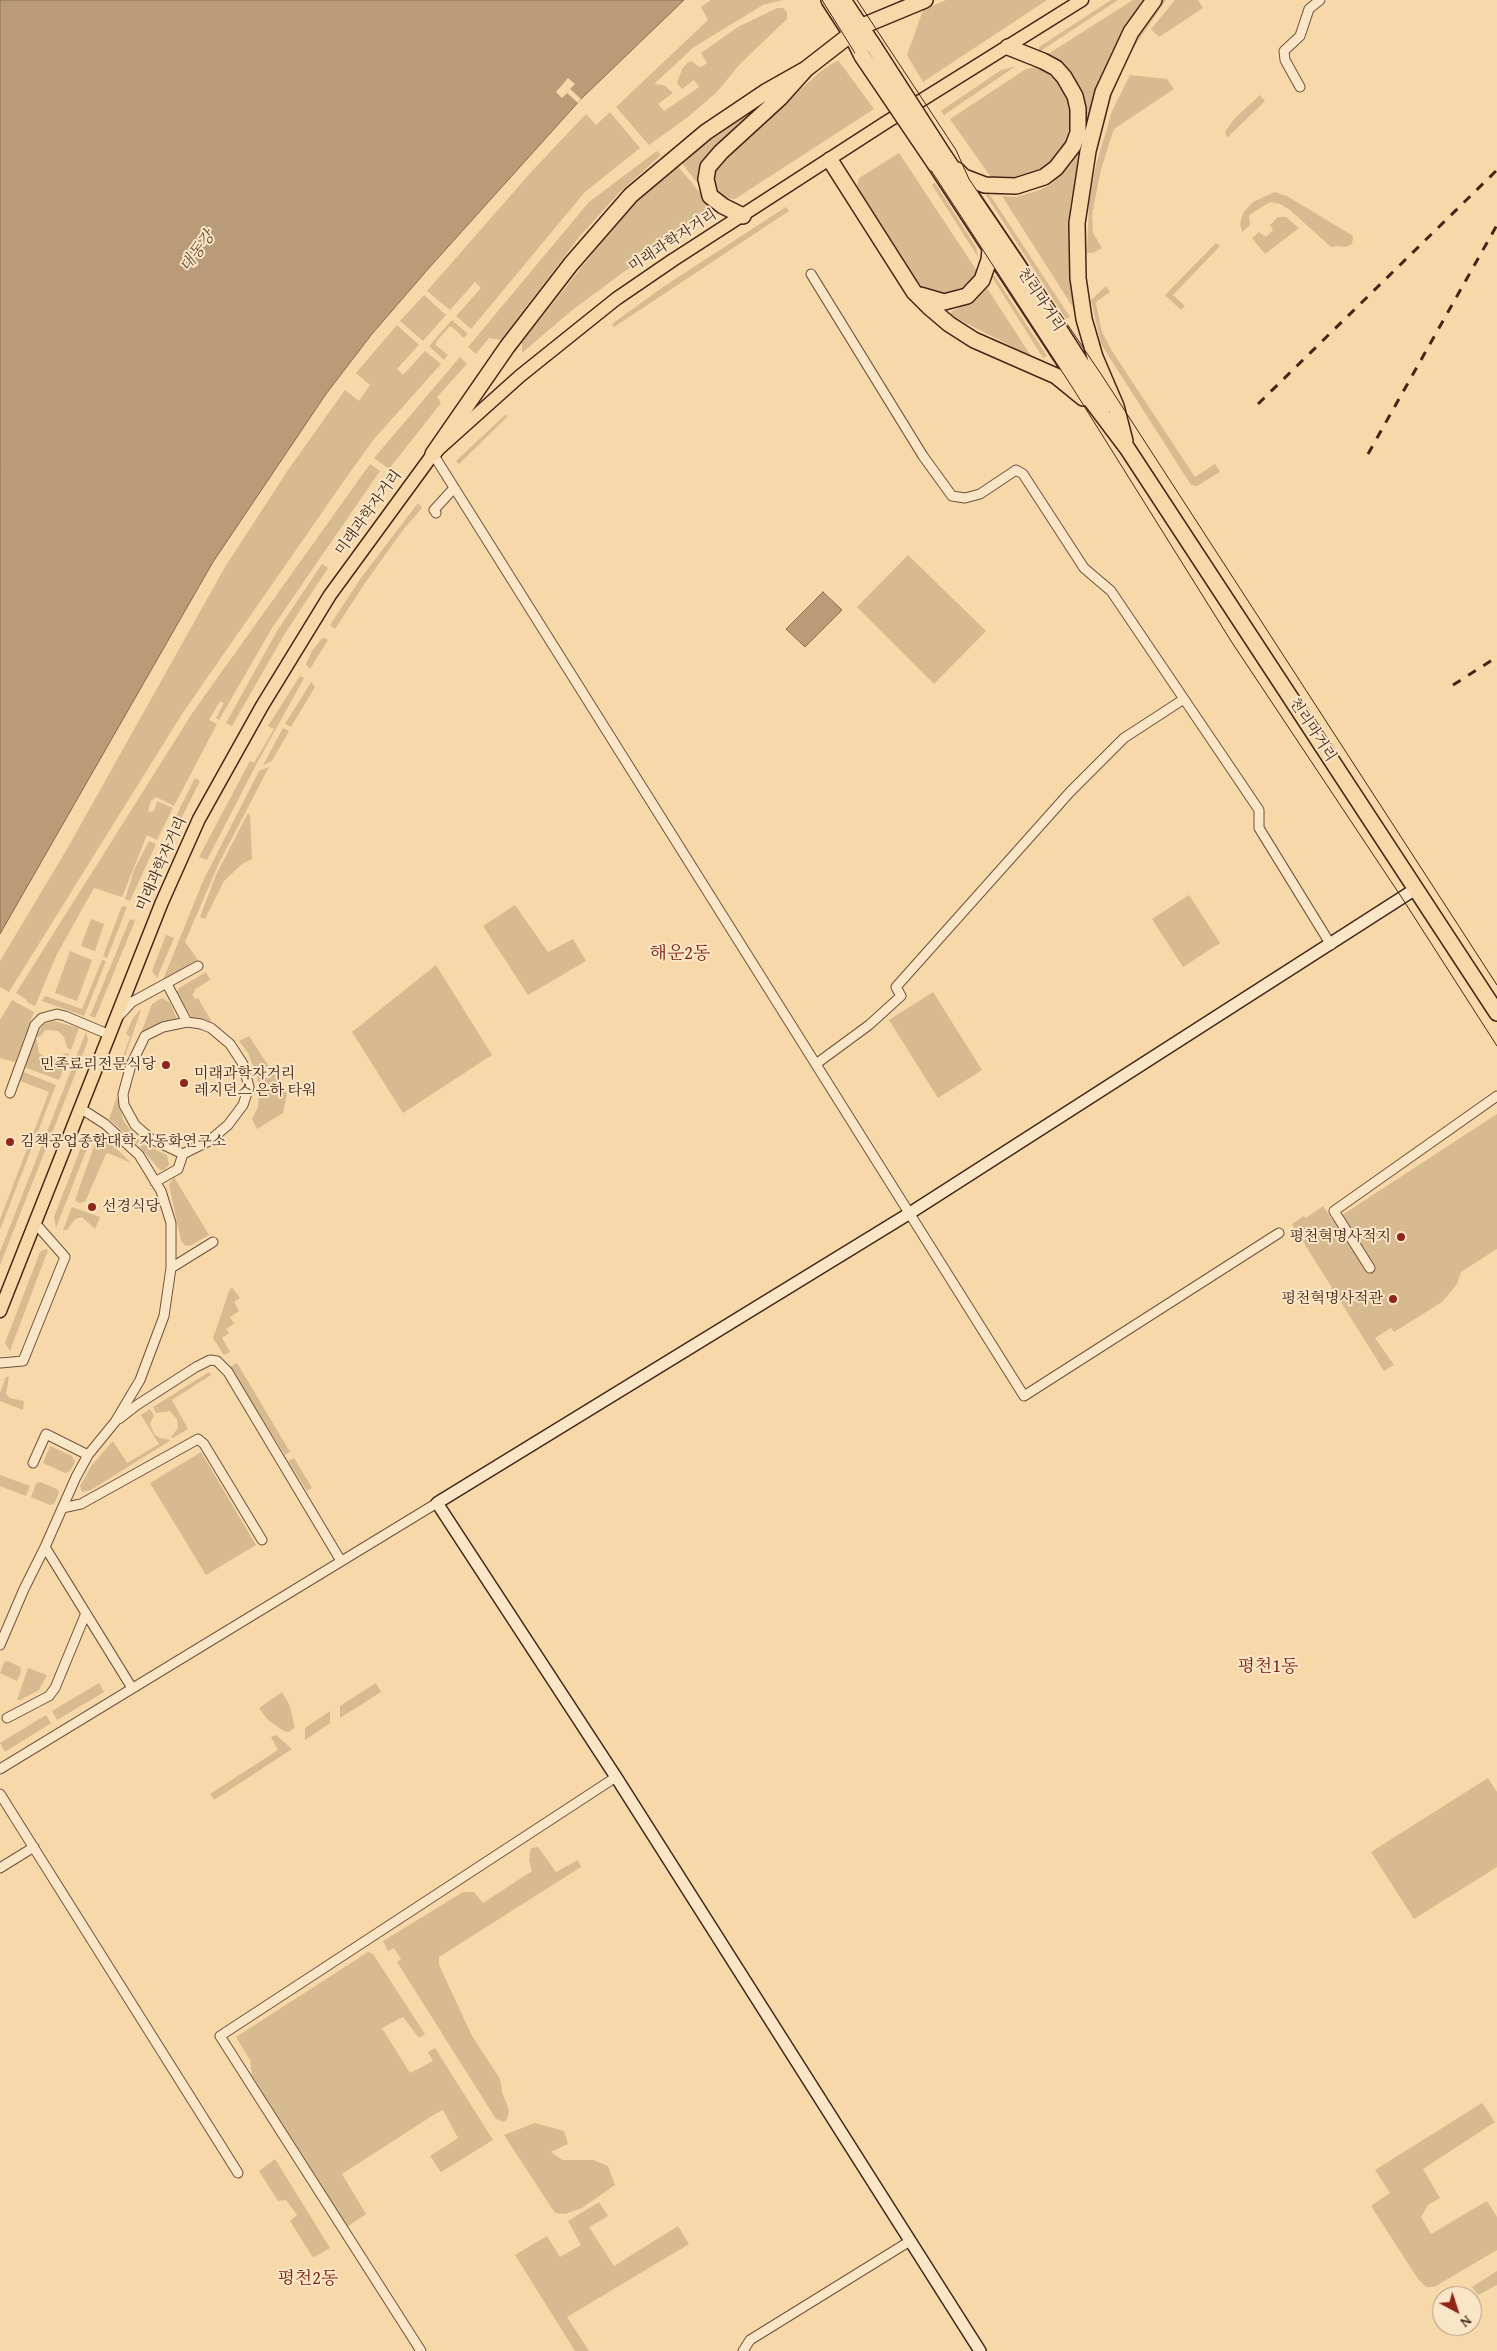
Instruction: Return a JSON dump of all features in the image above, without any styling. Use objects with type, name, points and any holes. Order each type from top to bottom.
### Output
[{"type":"highway","points":[[829,0],[845,10],[868,52],[940,160],[964,177],[985,185],[1016,186],[1044,177],[1056,168],[1073,146],[1079,121],[1078,109],[1071,86],[1056,68],[1008,47]]},
{"type":"highway","points":[[899,12],[910,0]]},
{"type":"highway","points":[[433,454],[507,347],[572,264],[631,195],[706,132],[767,91],[806,69],[856,30],[925,0]]},
{"type":"highway","points":[[1127,448],[1116,406],[1095,357],[1084,318],[1078,278],[1077,224],[1088,151],[1103,92],[1131,32],[1154,0]]},
{"type":"highway","points":[[743,216],[723,206],[710,196],[706,179],[708,167],[721,152],[780,98],[806,69]]},
{"type":"highway","points":[[830,160],[914,292],[949,324],[974,340],[1056,376],[1081,396],[1127,448]]},
{"type":"highway","name":"천리마거리","points":[[940,160],[1018,265],[1095,385],[1127,448]]},
{"type":"highway","name":"천리마거리","points":[[940,160],[990,249],[1081,387],[1127,448],[1497,1013]]},
{"type":"highway","points":[[914,292],[944,302],[967,296],[982,280],[989,260],[990,249]]},
{"type":"main road","name":"미래과학자거리","points":[[0,1311],[162,902],[200,819],[262,706],[330,595],[433,454],[478,411],[573,332],[673,260],[1082,0]]},
{"type":"street","points":[[1300,87],[1285,60],[1284,51],[1300,36],[1309,9],[1320,0]]},
{"type":"street","points":[[811,274],[918,448],[952,496],[965,498],[980,494],[1016,470],[1023,474],[1084,568],[1111,591],[1259,810],[1259,828],[1331,945]]},
{"type":"street","points":[[433,454],[1024,1396],[1279,1233]]},
{"type":"street","points":[[436,513],[434,510],[454,488]]},
{"type":"street","points":[[816,1064],[869,1025],[901,996],[896,987],[1070,792],[1124,738],[1184,699]]},
{"type":"street","points":[[0,1769],[910,1213],[1331,945],[1416,888]]},
{"type":"street","points":[[116,1017],[132,1002],[198,966]]},
{"type":"street","points":[[167,984],[187,1022]]},
{"type":"street","points":[[10,1093],[35,1025],[42,1018],[57,1014],[65,1016],[110,1035]]},
{"type":"street","points":[[155,1182],[178,1169],[183,1154],[209,1141],[228,1125],[243,1105],[249,1086],[243,1064],[230,1044],[211,1028],[187,1022],[163,1026],[146,1036],[131,1065],[123,1094],[124,1105],[134,1125],[151,1139],[183,1154]]},
{"type":"street","points":[[1370,1268],[1334,1210],[1497,1096]]},
{"type":"street","points":[[0,1645],[24,1589],[46,1547],[62,1508],[88,1455],[115,1422],[140,1380],[164,1316],[171,1268],[171,1223],[161,1191],[139,1155],[105,1124],[80,1108]]},
{"type":"street","points":[[0,1363],[23,1361],[65,1257],[35,1222]]},
{"type":"street","points":[[171,1268],[213,1242]]},
{"type":"street","points":[[115,1422],[137,1405],[196,1367],[210,1360],[217,1360],[228,1372],[341,1561]]},
{"type":"street","points":[[33,1464],[46,1434],[88,1455]]},
{"type":"street","points":[[62,1508],[82,1504],[198,1438],[204,1444],[262,1540]]},
{"type":"street","points":[[437,1503],[616,1777],[980,2351]]},
{"type":"street","points":[[46,1547],[132,1688]]},
{"type":"street","points":[[8,1718],[50,1696],[86,1613]]},
{"type":"street","points":[[421,2351],[220,2036],[616,1777]]},
{"type":"street","points":[[0,1794],[180,2084],[238,2173]]},
{"type":"street","points":[[0,1868],[34,1847]]},
{"type":"street","points":[[743,2351],[750,2340],[910,2241]]},
{"type":"shaded area","points":[[711,0],[783,0],[763,5],[694,47],[654,84],[664,85],[673,93],[658,104],[664,111],[699,87],[694,80],[682,89],[677,83],[682,69],[688,62],[692,61],[699,67],[703,66],[707,63],[701,53],[738,27],[777,8],[783,8],[787,12],[787,19],[740,64],[717,92],[688,117],[649,145],[616,107],[708,20],[701,7]]},
{"type":"shaded area","points":[[946,0],[1047,0],[923,82],[907,55],[923,10]]},
{"type":"shaded area","points":[[1111,0],[1118,0],[1039,52],[1039,47]]},
{"type":"shaded area","points":[[1133,0],[1145,0],[1112,51],[1097,92],[1082,147],[1070,207],[1069,263],[1074,309],[1002,196],[1016,197],[1040,190],[1051,184],[1071,164],[1080,146],[1085,129],[1086,111],[1079,87],[1066,68],[1048,54]]},
{"type":"shaded area","points":[[1161,0],[1166,0],[1130,53],[1101,120],[1113,81],[1127,51]]},
{"type":"shaded area","points":[[1175,0],[1198,0],[1203,8],[1159,37],[1151,29]]},
{"type":"shaded area","points":[[838,60],[874,109],[735,199],[727,198],[719,193],[713,179],[717,165],[821,71]]},
{"type":"shaded area","points":[[1016,66],[944,115],[941,111],[1001,70]]},
{"type":"shaded area","points":[[1037,67],[1043,69],[1058,83],[1068,100],[1071,110],[1068,140],[1052,165],[1026,180],[992,179],[950,119],[1026,69]]},
{"type":"shaded area","points":[[1130,75],[1167,79],[1174,89],[1114,129],[1101,169],[1092,215],[1093,233],[1102,248],[1093,253],[1087,253],[1089,203],[1096,165],[1112,111]]},
{"type":"shaded area","points":[[1260,95],[1265,101],[1227,138],[1225,132],[1234,119]]},
{"type":"shaded area","points":[[761,104],[703,161],[699,172],[699,185],[680,161]]},
{"type":"shaded area","points":[[610,112],[640,148],[585,192],[471,329],[456,316],[481,288],[475,282],[450,310],[427,291],[532,171],[586,114],[596,125]]},
{"type":"shaded area","points":[[657,151],[661,155],[620,192],[580,236],[501,340],[489,338],[476,354],[468,347],[589,202]]},
{"type":"shaded area","points":[[899,153],[977,271],[972,282],[964,290],[944,296],[922,289],[860,194],[857,186],[859,178]]},
{"type":"shaded area","points":[[677,165],[715,211],[621,274],[571,311],[522,353],[522,342],[604,239],[641,196]]},
{"type":"shaded area","points":[[935,183],[976,247],[978,257],[932,185]]},
{"type":"shaded area","points":[[984,192],[990,195],[1070,317],[1066,319]]},
{"type":"shaded area","points":[[1275,192],[1287,196],[1353,236],[1352,244],[1346,247],[1331,247],[1290,210],[1280,204],[1270,202],[1249,215],[1250,225],[1242,232],[1240,224],[1243,213],[1253,202]]},
{"type":"shaded area","points":[[786,207],[789,211],[614,327],[612,324],[663,287]]},
{"type":"shaded area","points":[[1278,217],[1286,217],[1299,228],[1265,254],[1252,238],[1259,232],[1266,237],[1273,230],[1270,225]]},
{"type":"shaded area","points":[[1216,243],[1220,246],[1173,295],[1185,306],[1181,310],[1165,295]]},
{"type":"shaded area","points":[[994,275],[1047,356],[1043,358],[992,277]]},
{"type":"shaded area","points":[[1106,286],[1110,292],[1097,301],[1096,304],[1102,332],[1112,351],[1195,477],[1215,464],[1220,472],[1197,486],[1191,485],[1101,344],[1091,300]]},
{"type":"shaded area","points":[[987,288],[1031,356],[950,315],[952,311],[976,300]]},
{"type":"shaded area","points":[[424,295],[446,315],[423,341],[400,321]]},
{"type":"shaded area","points":[[452,320],[468,334],[464,338],[452,327],[449,327],[436,342],[436,345],[448,355],[444,360],[429,346]]},
{"type":"shaded area","points":[[397,325],[419,345],[397,369],[403,375],[425,351],[441,364],[374,439],[346,478],[182,714],[9,992],[0,987],[0,961],[67,849],[225,567],[288,470],[345,390],[359,401],[370,385],[356,373]]},
{"type":"shaded area","points":[[460,357],[467,364],[437,397],[441,403],[389,469],[374,458]]},
{"type":"shaded area","points":[[505,415],[508,416],[459,464],[456,461]]},
{"type":"shaded area","points":[[370,464],[380,471],[272,628],[219,720],[216,718],[224,703],[220,701],[209,720],[217,724],[174,806],[156,797],[151,801],[148,812],[154,811],[157,801],[173,808],[157,840],[147,835],[122,897],[94,888],[57,954],[35,1006],[27,1002],[27,1000],[16,993],[193,712]]},
{"type":"shaded area","points":[[383,480],[388,484],[356,527],[351,524]]},
{"type":"shaded area","points":[[418,503],[422,508],[403,530],[335,629],[330,625],[361,578]]},
{"type":"shaded area","points":[[908,555],[986,631],[934,684],[857,607]]},
{"type":"shaded area","points":[[322,564],[328,568],[284,635],[232,726],[226,723],[277,631]]},
{"type":"shaded area","points":[[325,638],[328,640],[310,669],[306,664],[312,651],[321,639]]},
{"type":"shaded area","points":[[300,676],[304,678],[207,860],[199,857],[250,761],[254,763],[274,729],[268,726]]},
{"type":"shaded area","points":[[311,682],[315,687],[291,727],[285,724]]},
{"type":"shaded area","points":[[283,728],[289,731],[272,761],[263,765]]},
{"type":"shaded area","points":[[269,767],[218,865],[185,942],[198,960],[163,980],[203,881],[259,771]]},
{"type":"shaded area","points":[[195,778],[200,781],[169,843],[164,840]]},
{"type":"shaded area","points":[[248,813],[250,816],[252,859],[242,864],[224,881],[205,919],[200,917],[216,875]]},
{"type":"shaded area","points":[[149,841],[156,844],[130,901],[125,899],[134,870]]},
{"type":"shaded area","points":[[1189,895],[1220,943],[1183,967],[1152,919]]},
{"type":"shaded area","points":[[515,905],[548,952],[573,939],[586,961],[528,995],[483,926]]},
{"type":"shaded area","points":[[122,906],[127,907],[107,958],[103,956]]},
{"type":"shaded area","points":[[91,919],[104,924],[95,951],[81,946]]},
{"type":"shaded area","points":[[130,919],[135,921],[95,1018],[90,1016]]},
{"type":"shaded area","points":[[166,935],[174,938],[157,978],[152,971]]},
{"type":"shaded area","points":[[70,951],[92,960],[77,1001],[55,993]]},
{"type":"shaded area","points":[[102,960],[106,961],[84,1016],[42,1001],[45,996],[82,1009]]},
{"type":"shaded area","points":[[436,965],[492,1055],[403,1113],[352,1032]]},
{"type":"shaded area","points":[[206,972],[210,980],[194,990],[195,992],[192,994],[195,999],[198,998],[213,1024],[193,1020],[177,992],[179,988]]},
{"type":"shaded area","points":[[933,992],[982,1070],[938,1098],[889,1020]]},
{"type":"shaded area","points":[[162,998],[170,1003],[177,1019],[161,1024],[130,1061],[152,1004]]},
{"type":"shaded area","points":[[12,1000],[34,1012],[15,1062],[0,1058],[0,1020]]},
{"type":"shaded area","points":[[140,1010],[124,1059],[122,1059],[130,1037],[126,1034],[133,1018]]},
{"type":"shaded area","points":[[54,1021],[79,1028],[71,1050],[67,1048],[64,1037],[58,1031],[46,1030],[39,1037],[36,1036],[44,1024]]},
{"type":"shaded area","points":[[86,1032],[88,1040],[0,1265],[0,1252]]},
{"type":"shaded area","points":[[249,1036],[287,1094],[283,1113],[257,1129],[252,1119],[258,1107],[259,1091],[257,1076],[248,1053],[239,1041]]},
{"type":"shaded area","points":[[35,1039],[37,1040],[39,1053],[47,1059],[58,1059],[65,1053],[69,1054],[59,1080],[24,1067]]},
{"type":"shaded area","points":[[126,1070],[117,1097],[123,1120],[143,1144],[167,1155],[169,1165],[164,1170],[160,1170],[136,1143],[109,1119]]},
{"type":"shaded area","points":[[21,1071],[56,1085],[0,1230],[0,1219],[49,1092],[18,1080]]},
{"type":"shaded area","name":"평천혁명사적지","points":[[1497,1114],[1497,1249],[1461,1272],[1457,1284],[1442,1302],[1394,1332],[1391,1328],[1375,1338],[1394,1365],[1384,1371],[1292,1224],[1304,1216],[1306,1218],[1323,1206],[1333,1221]]},
{"type":"shaded area","points":[[89,1137],[91,1138],[56,1228],[54,1217],[82,1145]]},
{"type":"shaded area","points":[[97,1138],[116,1148],[131,1163],[108,1153],[106,1154],[85,1202],[79,1203],[75,1200]]},
{"type":"shaded area","points":[[174,1177],[209,1235],[190,1246],[184,1245],[181,1240],[169,1185]]},
{"type":"shaded area","points":[[72,1207],[100,1217],[95,1229],[82,1217],[75,1219],[67,1230],[63,1230]]},
{"type":"shaded area","points":[[45,1249],[48,1250],[10,1351],[5,1343],[40,1252]]},
{"type":"shaded area","points":[[232,1287],[240,1298],[234,1302],[239,1311],[230,1317],[234,1324],[226,1329],[229,1333],[222,1338],[230,1352],[224,1355],[213,1338]]},
{"type":"shaded area","points":[[237,1363],[290,1452],[285,1455],[230,1367]]},
{"type":"shaded area","points":[[209,1372],[211,1375],[172,1400],[188,1429],[173,1438],[171,1437],[178,1428],[177,1419],[170,1411],[156,1413],[153,1407]]},
{"type":"shaded area","points":[[6,1377],[9,1377],[6,1394],[10,1398],[24,1401],[23,1410],[0,1401],[0,1393]]},
{"type":"shaded area","points":[[150,1409],[154,1415],[150,1424],[154,1434],[160,1438],[171,1440],[91,1490],[82,1492],[80,1486],[92,1465],[113,1441],[127,1463],[159,1444],[141,1415]]},
{"type":"shaded area","points":[[50,1446],[72,1456],[75,1462],[70,1471],[65,1473],[43,1463]]},
{"type":"shaded area","points":[[201,1452],[256,1545],[206,1575],[150,1483]]},
{"type":"shaded area","points":[[294,1458],[312,1488],[307,1491],[288,1461]]},
{"type":"shaded area","points":[[0,1475],[30,1486],[26,1496],[0,1486]]},
{"type":"shaded area","points":[[40,1482],[57,1489],[59,1492],[54,1504],[50,1505],[31,1497],[36,1484]]},
{"type":"shaded area","points":[[8,1661],[20,1667],[21,1672],[17,1681],[0,1673],[4,1662]]},
{"type":"shaded area","points":[[28,1668],[47,1675],[39,1690],[17,1700]]},
{"type":"shaded area","points":[[99,1683],[104,1692],[57,1720],[52,1711]]},
{"type":"shaded area","points":[[376,1683],[381,1692],[340,1718],[340,1706]]},
{"type":"shaded area","points":[[282,1692],[290,1706],[294,1724],[294,1728],[289,1732],[284,1731],[268,1720],[259,1708]]},
{"type":"shaded area","points":[[330,1711],[330,1723],[305,1740],[305,1728]]},
{"type":"shaded area","points":[[46,1715],[51,1723],[5,1752],[0,1743]]},
{"type":"shaded area","points":[[276,1735],[292,1749],[214,1800],[210,1794],[278,1750],[271,1737]]},
{"type":"shaded area","points":[[1488,1778],[1497,1792],[1497,1867],[1414,1919],[1371,1852]]},
{"type":"shaded area","points":[[538,1847],[556,1872],[578,1860],[581,1867],[439,1957],[439,1965],[472,2036],[500,2079],[502,2092],[509,2110],[507,2119],[504,2122],[496,2119],[397,1962],[401,1959],[394,1948],[388,1951],[383,1941],[463,1892],[474,1892],[483,1903],[532,1871],[529,1860],[531,1848]]},
{"type":"shaded area","points":[[368,1952],[373,1954],[425,2034],[419,2038],[403,2017],[382,2028],[410,2073],[433,2061],[428,2052],[435,2048],[493,2140],[441,2172],[430,2156],[458,2138],[443,2110],[435,2114],[342,2174],[366,2214],[347,2227],[252,2076],[250,2060],[236,2037]]},
{"type":"shaded area","points":[[1482,2103],[1495,2122],[1423,2169],[1440,2198],[1428,2205],[1421,2217],[1431,2234],[1487,2201],[1497,2217],[1497,2250],[1436,2286],[1426,2287],[1418,2279],[1371,2206],[1390,2193],[1375,2170]]},
{"type":"shaded area","points":[[535,2123],[564,2131],[568,2144],[551,2152],[562,2160],[593,2160],[608,2166],[615,2185],[582,2208],[565,2214],[555,2213],[504,2135]]},
{"type":"shaded area","points":[[275,2159],[330,2248],[314,2257],[290,2221],[297,2215],[286,2200],[278,2201],[259,2171]]},
{"type":"shaded area","points":[[599,2202],[608,2216],[589,2227],[614,2266],[678,2226],[689,2244],[567,2317],[589,2351],[575,2351],[515,2255],[547,2236],[560,2257],[581,2245],[568,2221]]},
{"type":"shaded area","points":[[1497,2271],[1497,2285],[1482,2293],[1482,2286],[1474,2286]]},
{"type":"water","name":"대동강","points":[[0,0],[684,0],[581,99],[429,268],[372,334],[326,394],[213,562],[0,934]]},
{"type":"water","points":[[823,592],[842,610],[805,647],[786,629]]},
{"type":"pier","points":[[568,78],[575,84],[570,89],[581,99],[578,103],[567,93],[562,98],[556,92]]},
{"type":"tram line","points":[[822,0],[1074,390],[1231,641],[1402,898],[1497,1046]]},
{"type":"tram line","points":[[857,0],[956,150],[969,179],[1103,377],[1497,985]]},
{"type":"railway","points":[[1258,404],[1497,170]]},
{"type":"railway","points":[[1368,454],[1497,225]]},
{"type":"railway","points":[[1453,685],[1497,657]]},
{"type":"place","name":"민족료리전문식당","points":[[166,1065]]},
{"type":"place","name":"미래과학자거리 레지던스 은하 타워","points":[[184,1083]]},
{"type":"place","name":"김책공업종합대학 자동화연구소","points":[[10,1142]]},
{"type":"place","name":"선경식당","points":[[92,1207]]},
{"type":"place","name":"평천혁명사적지","points":[[1401,1237]]},
{"type":"place","name":"평천혁명사적관","points":[[1393,1299]]},
{"type":"district","name":"해운2동","points":[[680,954]]},
{"type":"district","name":"평천1동","points":[[1268,1667]]},
{"type":"district","name":"평천2동","points":[[308,2279]]}]
